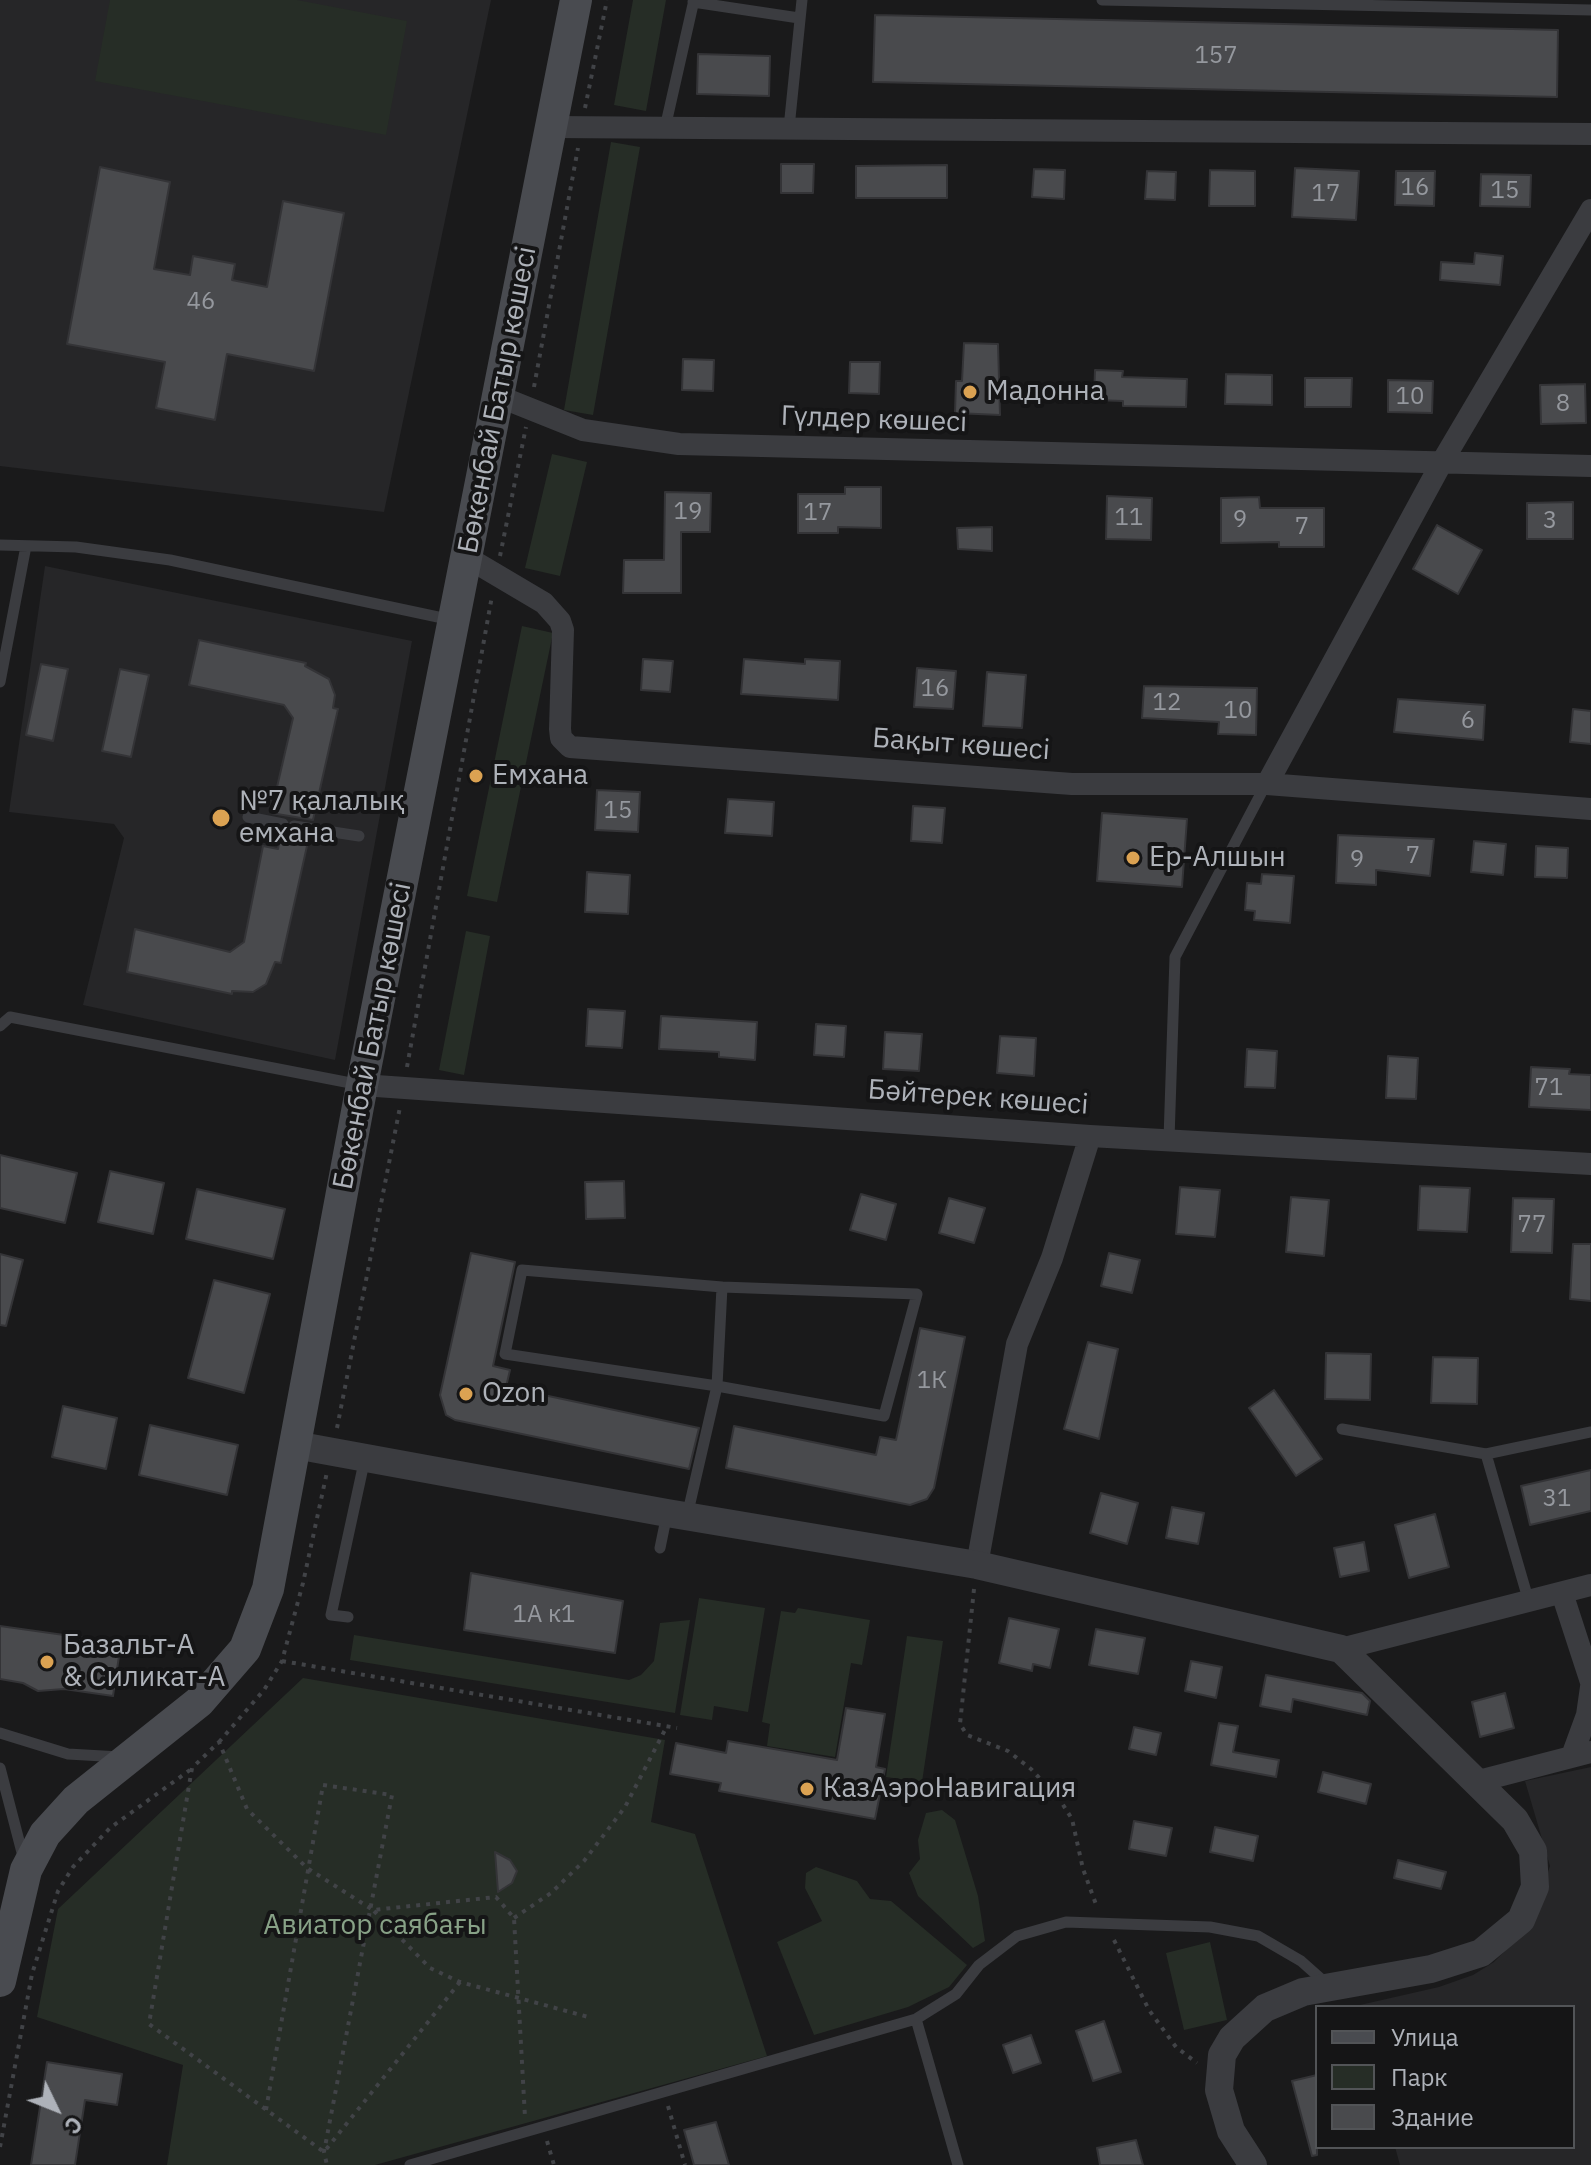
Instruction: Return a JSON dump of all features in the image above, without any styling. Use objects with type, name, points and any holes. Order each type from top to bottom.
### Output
[{"type":"main road","name":"Бөкенбай Батыр көшесі","points":[[0,1981],[26,1870],[45,1834],[76,1800],[199,1702],[245,1649],[268,1589],[362,1085],[498,396],[566,127],[576,0]]},
{"type":"street","points":[[566,127],[1591,134]]},
{"type":"street","points":[[1267,784],[1442,462],[1591,210]]},
{"type":"street","name":"Гүлдер көшесі","points":[[498,396],[529,410],[611,436],[679,444],[1591,466]]},
{"type":"street","name":"Бақыт көшесі","points":[[468,558],[544,603],[560,621],[563,630],[560,729],[561,738],[570,747],[1072,784],[1267,784],[1591,809]]},
{"type":"street","name":"Бәйтерек көшесі","points":[[362,1085],[1090,1136],[1591,1164]]},
{"type":"street","points":[[977,1565],[1017,1344],[1052,1258],[1090,1136]]},
{"type":"street","points":[[295,1445],[677,1515],[977,1565],[1341,1649],[1591,1585]]},
{"type":"street","points":[[1479,1781],[1582,1754],[1591,1685],[1562,1593]]},
{"type":"street","points":[[1244,2160],[1224,2111],[1218,2071],[1232,2038],[1265,2008],[1303,1992],[1466,1960],[1494,1945],[1521,1920],[1535,1887],[1533,1851],[1515,1820],[1479,1781],[1341,1649]]},
{"type":"lane","points":[[789,128],[802,0]]},
{"type":"lane","points":[[1102,0],[1591,10]]},
{"type":"lane","points":[[665,128],[693,1],[799,18]]},
{"type":"lane","points":[[0,545],[76,547],[170,560],[456,621]]},
{"type":"lane","points":[[0,682],[26,546]]},
{"type":"lane","points":[[1169,1139],[1175,957],[1267,784]]},
{"type":"lane","points":[[248,817],[359,836]]},
{"type":"lane","points":[[0,1026],[5,1014],[362,1085]]},
{"type":"lane","points":[[522,1270],[722,1287],[917,1294],[884,1416],[717,1386],[505,1354],[522,1270]]},
{"type":"lane","points":[[660,1548],[677,1515],[717,1386],[722,1287]]},
{"type":"lane","points":[[1342,1429],[1486,1454],[1591,1432]]},
{"type":"lane","points":[[1486,1454],[1529,1602]]},
{"type":"lane","points":[[348,1617],[331,1615],[365,1457]]},
{"type":"lane","points":[[0,1733],[68,1754],[132,1758]]},
{"type":"lane","points":[[0,1768],[26,1870]]},
{"type":"lane","points":[[410,2165],[916,2019],[956,1994],[979,1965],[1017,1936],[1066,1922],[1210,1927],[1258,1936],[1301,1961],[1332,1988]]},
{"type":"lane","points":[[916,2019],[958,2165]]},
{"type":"path","points":[[0,2147],[32,1974],[58,1891],[73,1867],[110,1828],[192,1768],[219,1742],[264,1690],[282,1661],[303,1583],[331,1451],[403,1090],[496,574],[529,410],[566,127],[607,0]]},
{"type":"path","points":[[977,1565],[960,1724],[967,1735],[1008,1751],[1031,1769],[1060,1800],[1072,1819],[1083,1869],[1105,1922],[1149,2010],[1176,2047],[1193,2061],[1218,2071]]},
{"type":"path","points":[[282,1661],[677,1728]]},
{"type":"path","points":[[514,1918],[551,1893],[584,1861],[625,1807],[667,1726]]},
{"type":"path","points":[[219,1742],[247,1809],[307,1868],[373,1910],[430,1968],[460,1982],[592,2018]]},
{"type":"path","points":[[192,1768],[149,2024],[324,2152]]},
{"type":"path","points":[[266,2110],[323,1785],[392,1795],[373,1910],[324,2152],[327,2165]]},
{"type":"path","points":[[373,1910],[496,1897],[514,1918],[526,2132]]},
{"type":"path","points":[[324,2152],[460,1982]]},
{"type":"path","points":[[664,2092],[685,2165]]},
{"type":"path","points":[[543,2128],[554,2165]]},
{"type":"shaded area","points":[[0,0],[491,0],[384,512],[0,466]]},
{"type":"shaded area","name":"№7 қалалық емхана","points":[[45,566],[412,641],[335,1060],[83,1005],[124,838],[114,824],[9,812]]},
{"type":"shaded area","points":[[1591,1767],[1591,2165],[1400,2165],[1396,2149],[1575,2149],[1575,2005],[1360,2005],[1439,1987],[1473,1975],[1494,1962],[1531,1925],[1550,1866],[1525,1781]]},
{"type":"green space","points":[[110,0],[297,0],[407,21],[386,135],[95,81]]},
{"type":"green space","points":[[633,0],[666,0],[646,111],[614,105]]},
{"type":"green space","points":[[611,142],[640,147],[593,415],[564,410]]},
{"type":"green space","points":[[552,454],[587,462],[560,576],[525,568]]},
{"type":"green space","points":[[522,626],[553,633],[497,902],[467,896]]},
{"type":"green space","points":[[466,931],[490,936],[464,1075],[439,1070]]},
{"type":"green space","points":[[699,1598],[765,1608],[748,1712],[714,1706],[712,1720],[680,1715]]},
{"type":"green space","points":[[798,1608],[870,1620],[862,1665],[851,1663],[835,1757],[767,1746],[770,1724],[762,1722],[781,1611],[795,1613]]},
{"type":"green space","points":[[690,1620],[675,1713],[350,1660],[354,1635],[629,1680],[641,1675],[654,1661],[660,1623]]},
{"type":"green space","points":[[907,1636],[943,1641],[922,1782],[886,1777]]},
{"type":"green space","name":"Авиатор саябағы","points":[[303,1678],[665,1740],[651,1822],[695,1834],[767,2056],[375,2165],[167,2165],[183,2065],[37,2017],[58,1909]]},
{"type":"green space","points":[[942,1810],[955,1820],[978,1896],[985,1941],[973,1948],[918,1896],[909,1873],[920,1859],[918,1840],[926,1813]]},
{"type":"green space","points":[[816,1867],[857,1881],[870,1899],[891,1901],[967,1965],[949,1987],[908,2007],[814,2035],[777,1942],[822,1921],[805,1888],[806,1873]]},
{"type":"green space","points":[[1210,1942],[1227,2020],[1184,2030],[1166,1953]]},
{"type":"building","points":[[875,15],[1558,30],[1557,97],[873,82]]},
{"type":"building","points":[[698,54],[770,56],[769,96],[697,94]]},
{"type":"building","points":[[781,164],[814,164],[813,193],[781,193]]},
{"type":"building","points":[[947,165],[947,198],[856,198],[856,166]]},
{"type":"building","points":[[100,167],[170,182],[154,269],[190,275],[193,256],[235,264],[232,280],[267,287],[283,201],[344,213],[314,371],[227,354],[215,420],[156,408],[165,362],[67,344]]},
{"type":"building","points":[[1295,168],[1359,171],[1356,220],[1292,217]]},
{"type":"building","points":[[1034,169],[1065,170],[1064,199],[1032,197]]},
{"type":"building","points":[[1210,170],[1255,171],[1255,206],[1209,206]]},
{"type":"building","points":[[1147,171],[1176,172],[1175,200],[1145,199]]},
{"type":"building","points":[[1396,171],[1435,171],[1434,206],[1395,205]]},
{"type":"building","points":[[1481,174],[1531,175],[1530,207],[1480,206]]},
{"type":"building","points":[[1475,253],[1503,256],[1500,285],[1440,280],[1441,262],[1474,264]]},
{"type":"building","points":[[964,343],[998,344],[1000,415],[955,413],[956,381],[962,381]]},
{"type":"building","points":[[683,359],[714,360],[713,391],[682,390]]},
{"type":"building","points":[[850,362],[880,362],[879,394],[849,393]]},
{"type":"building","points":[[1095,370],[1123,371],[1122,377],[1187,379],[1186,407],[1123,406],[1123,401],[1094,400]]},
{"type":"building","points":[[1226,374],[1272,375],[1272,405],[1225,404]]},
{"type":"building","points":[[1305,378],[1352,378],[1351,407],[1305,407]]},
{"type":"building","points":[[1388,380],[1433,381],[1432,413],[1388,412]]},
{"type":"building","points":[[1585,384],[1586,423],[1541,424],[1540,385]]},
{"type":"building","points":[[845,487],[881,487],[881,528],[838,527],[838,533],[798,533],[798,494],[845,494]]},
{"type":"building","points":[[665,492],[711,493],[710,532],[681,532],[681,593],[623,593],[624,560],[664,560]]},
{"type":"building","points":[[1107,496],[1152,498],[1151,540],[1106,539]]},
{"type":"building","points":[[1259,497],[1260,508],[1324,508],[1324,547],[1279,547],[1279,542],[1221,543],[1221,498]]},
{"type":"building","points":[[1573,502],[1573,539],[1527,539],[1527,503]]},
{"type":"building","points":[[1437,525],[1482,550],[1458,594],[1413,569]]},
{"type":"building","points":[[992,527],[992,551],[958,549],[957,528]]},
{"type":"building","points":[[199,640],[306,663],[305,666],[329,679],[335,695],[333,708],[338,709],[313,820],[271,813],[293,718],[284,705],[189,685]]},
{"type":"building","points":[[643,659],[673,661],[670,692],[641,690]]},
{"type":"building","points":[[744,659],[805,664],[805,659],[840,661],[838,700],[741,694]]},
{"type":"building","points":[[41,664],[68,669],[53,741],[26,735]]},
{"type":"building","points":[[917,668],[956,671],[953,709],[914,707]]},
{"type":"building","points":[[120,669],[149,675],[131,757],[102,751]]},
{"type":"building","points":[[987,672],[1026,675],[1022,728],[983,726]]},
{"type":"building","points":[[1144,686],[1257,688],[1256,735],[1218,734],[1219,722],[1142,718]]},
{"type":"building","points":[[1398,699],[1485,705],[1483,740],[1394,732]]},
{"type":"building","points":[[1573,709],[1591,711],[1591,744],[1570,742]]},
{"type":"building","points":[[597,790],[640,792],[638,832],[595,830]]},
{"type":"building","points":[[728,799],[774,802],[772,836],[725,833]]},
{"type":"building","points":[[913,806],[945,808],[942,843],[911,841]]},
{"type":"building","points":[[1102,813],[1187,819],[1182,887],[1097,881]]},
{"type":"building","points":[[281,832],[309,837],[281,963],[275,962],[266,984],[253,992],[232,991],[232,994],[127,972],[135,929],[230,952],[244,942],[263,846],[278,849]]},
{"type":"building","points":[[1338,835],[1434,839],[1430,876],[1376,870],[1376,885],[1336,883]]},
{"type":"building","points":[[1474,841],[1506,844],[1503,875],[1471,872]]},
{"type":"building","points":[[1536,846],[1568,848],[1567,878],[1535,877]]},
{"type":"building","points":[[587,872],[630,875],[628,914],[585,912]]},
{"type":"building","points":[[1262,874],[1294,876],[1290,923],[1254,920],[1255,911],[1245,910],[1247,883],[1261,884]]},
{"type":"building","points":[[588,1009],[625,1011],[622,1048],[586,1046]]},
{"type":"building","points":[[661,1016],[757,1022],[755,1060],[719,1057],[719,1052],[659,1049]]},
{"type":"building","points":[[816,1024],[846,1026],[844,1057],[814,1055]]},
{"type":"building","points":[[885,1032],[922,1034],[919,1071],[883,1069]]},
{"type":"building","points":[[1000,1036],[1036,1038],[1034,1076],[997,1073]]},
{"type":"building","points":[[1247,1049],[1277,1051],[1275,1088],[1245,1087]]},
{"type":"building","points":[[1388,1056],[1418,1058],[1416,1099],[1386,1098]]},
{"type":"building","points":[[1531,1067],[1570,1069],[1569,1074],[1591,1075],[1591,1110],[1529,1107]]},
{"type":"building","points":[[0,1155],[77,1173],[65,1223],[0,1208]]},
{"type":"building","points":[[110,1171],[164,1183],[153,1234],[98,1222]]},
{"type":"building","points":[[624,1181],[625,1218],[586,1219],[585,1182]]},
{"type":"building","points":[[1420,1186],[1470,1188],[1467,1232],[1418,1230]]},
{"type":"building","points":[[1180,1187],[1220,1190],[1215,1237],[1176,1234]]},
{"type":"building","points":[[197,1189],[285,1209],[273,1259],[186,1239]]},
{"type":"building","points":[[861,1194],[896,1204],[886,1240],[850,1230]]},
{"type":"building","points":[[1291,1197],[1329,1200],[1324,1256],[1286,1252]]},
{"type":"building","points":[[949,1198],[985,1208],[974,1243],[939,1233]]},
{"type":"building","points":[[1513,1198],[1554,1199],[1552,1253],[1511,1252]]},
{"type":"building","points":[[1573,1244],[1591,1244],[1591,1301],[1570,1299]]},
{"type":"building","points":[[471,1253],[515,1262],[493,1366],[510,1370],[506,1387],[699,1428],[689,1469],[455,1420],[446,1415],[440,1395]]},
{"type":"building","points":[[1109,1253],[1140,1260],[1132,1293],[1101,1286]]},
{"type":"building","points":[[0,1254],[23,1260],[6,1326],[0,1325]]},
{"type":"building","points":[[214,1280],[270,1294],[244,1393],[188,1378]]},
{"type":"building","points":[[920,1328],[965,1337],[934,1488],[927,1499],[910,1505],[726,1468],[734,1426],[876,1455],[880,1437],[896,1440]]},
{"type":"building","points":[[1088,1342],[1118,1349],[1099,1439],[1064,1429]]},
{"type":"building","points":[[1326,1353],[1371,1354],[1370,1400],[1325,1399]]},
{"type":"building","points":[[1433,1357],[1478,1358],[1477,1404],[1431,1403]]},
{"type":"building","points":[[1274,1390],[1322,1459],[1296,1476],[1249,1408]]},
{"type":"building","points":[[63,1406],[117,1418],[106,1469],[52,1457]]},
{"type":"building","points":[[150,1425],[238,1445],[227,1495],[139,1475]]},
{"type":"building","points":[[1591,1470],[1591,1511],[1530,1525],[1521,1486]]},
{"type":"building","points":[[1101,1493],[1138,1503],[1127,1544],[1090,1533]]},
{"type":"building","points":[[1172,1507],[1204,1513],[1198,1544],[1166,1538]]},
{"type":"building","points":[[1435,1514],[1449,1567],[1409,1578],[1395,1525]]},
{"type":"building","points":[[1364,1542],[1369,1571],[1340,1577],[1334,1548]]},
{"type":"building","points":[[471,1573],[623,1601],[615,1653],[464,1630]]},
{"type":"building","points":[[1009,1618],[1059,1629],[1050,1668],[1033,1664],[1032,1671],[999,1663]]},
{"type":"building","points":[[0,1626],[121,1643],[113,1696],[64,1689],[38,1691],[23,1683],[0,1679]]},
{"type":"building","points":[[1096,1629],[1145,1638],[1138,1674],[1089,1665]]},
{"type":"building","points":[[1191,1661],[1222,1667],[1216,1698],[1185,1691]]},
{"type":"building","points":[[1266,1675],[1362,1693],[1370,1701],[1367,1715],[1293,1699],[1291,1712],[1260,1706]]},
{"type":"building","points":[[1505,1693],[1514,1728],[1480,1737],[1472,1702]]},
{"type":"building","points":[[846,1708],[885,1714],[876,1767],[885,1769],[875,1819],[719,1791],[721,1783],[670,1774],[676,1743],[726,1753],[728,1741],[837,1760]]},
{"type":"building","points":[[1219,1723],[1238,1726],[1233,1752],[1279,1760],[1276,1777],[1211,1765]]},
{"type":"building","points":[[1134,1727],[1161,1733],[1156,1755],[1129,1749]]},
{"type":"building","points":[[1323,1772],[1371,1784],[1366,1804],[1318,1792]]},
{"type":"building","points":[[1134,1821],[1172,1828],[1166,1856],[1129,1849]]},
{"type":"building","points":[[1215,1827],[1258,1836],[1253,1861],[1210,1852]]},
{"type":"building","points":[[495,1852],[510,1860],[517,1871],[512,1883],[498,1892]]},
{"type":"building","points":[[1398,1860],[1446,1872],[1441,1889],[1394,1878]]},
{"type":"building","points":[[1104,2021],[1121,2072],[1093,2081],[1076,2031]]},
{"type":"building","points":[[1031,2035],[1041,2063],[1013,2073],[1003,2045]]},
{"type":"building","points":[[47,2062],[122,2074],[117,2105],[85,2100],[75,2165],[31,2165]]},
{"type":"building","points":[[1315,2075],[1317,2155],[1312,2156],[1292,2081]]},
{"type":"building","points":[[716,2122],[729,2165],[694,2165],[684,2130]]},
{"type":"building","points":[[1136,2140],[1143,2165],[1100,2165],[1097,2148]]},
{"type":"place","name":"Мадонна","points":[[970,392]]},
{"type":"place","name":"Емхана","points":[[476,776]]},
{"type":"place","name":"№7 қалалық емхана","points":[[221,818]]},
{"type":"place","name":"Ер-Алшын","points":[[1133,858]]},
{"type":"place","name":"Ozon","points":[[466,1394]]},
{"type":"place","name":"Базальт-А & Силикат-А","points":[[47,1662]]},
{"type":"place","name":"КазАэроНавигация","points":[[807,1789]]}]
